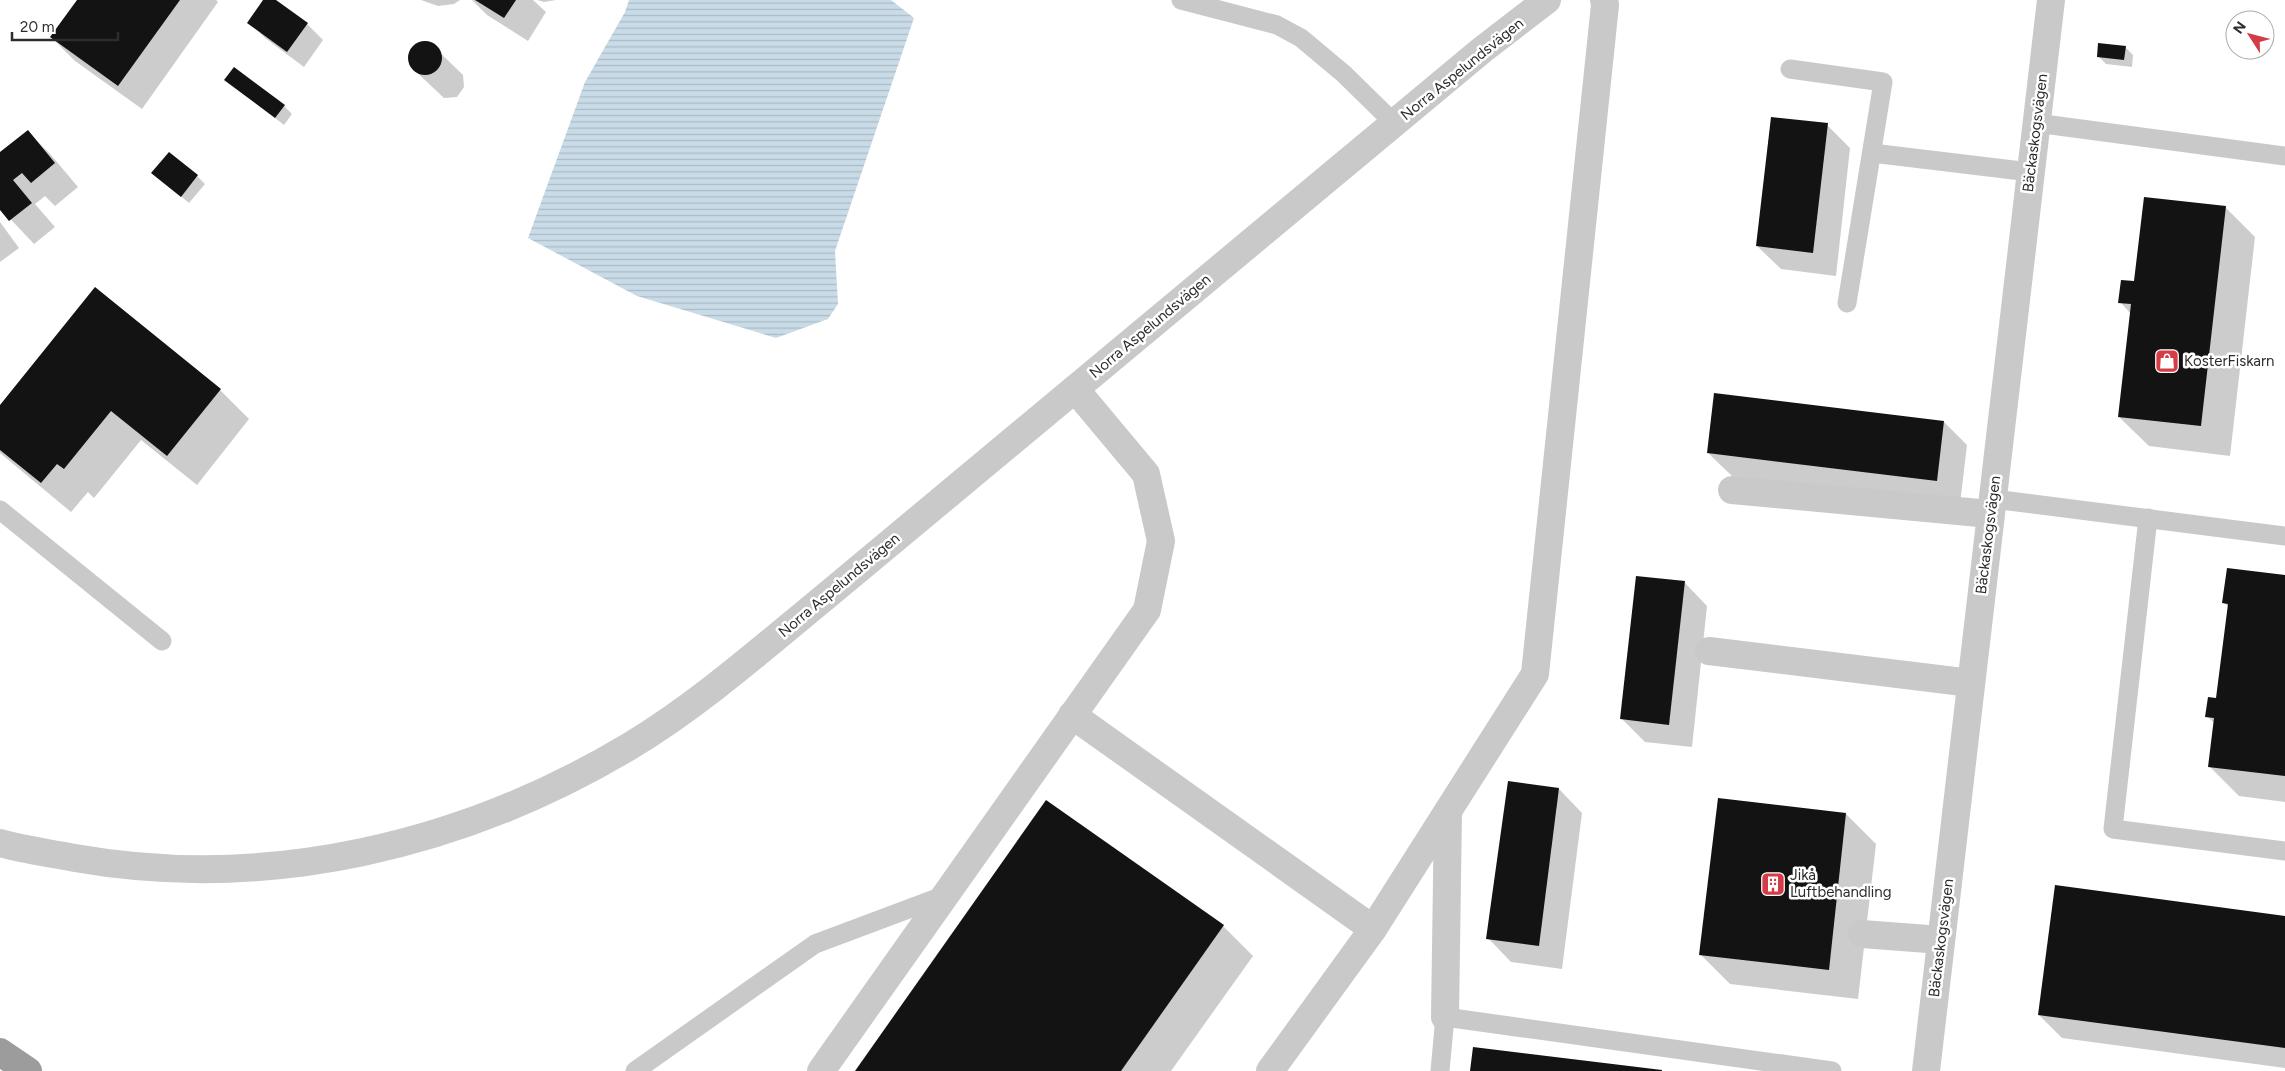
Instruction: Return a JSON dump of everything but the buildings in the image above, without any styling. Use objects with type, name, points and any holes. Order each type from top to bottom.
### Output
[{"type":"highway","points":[[0,1052],[28,1071]]},
{"type":"street","name":"Norra Aspelundsvägen","points":[[0,843],[107,864],[189,870],[276,866],[369,853],[450,830],[545,791],[630,746],[710,691],[1482,50],[1547,0]]},
{"type":"street","points":[[1270,1071],[1373,929],[1535,674],[1605,5],[1604,0]]},
{"type":"street","name":"Bäckaskogsvägen","points":[[1926,1071],[2051,0]]},
{"type":"street","points":[[822,1071],[943,896],[1147,610],[1161,541],[1146,474],[1075,389]]},
{"type":"street","points":[[1732,490],[1991,507]]},
{"type":"street","points":[[1709,651],[1971,683]]},
{"type":"street","points":[[1072,715],[1373,929]]},
{"type":"street","points":[[1445,1017],[1448,810]]},
{"type":"street","points":[[1862,934],[1941,940]]},
{"type":"lane","points":[[1181,0],[1277,25],[1301,38],[1344,74],[1395,124]]},
{"type":"lane","points":[[1790,70],[1883,82],[1846,303]]},
{"type":"lane","points":[[2036,124],[2285,156]]},
{"type":"lane","points":[[1872,152],[2030,172]]},
{"type":"lane","points":[[1991,507],[2148,518],[2285,536]]},
{"type":"lane","points":[[0,510],[162,641]]},
{"type":"lane","points":[[2148,518],[2113,829],[2285,851]]},
{"type":"lane","points":[[636,1071],[815,944],[943,896]]},
{"type":"lane","points":[[1440,1071],[1445,1017],[1832,1071]]},
{"type":"water","points":[[629,0],[891,0],[914,18],[835,251],[838,304],[828,319],[776,338],[637,296],[528,238],[585,82],[625,12]]},
{"type":"place","name":"KosterFiskarn","points":[[2167,361]]},
{"type":"place","name":"Jikå Luftbehandling","points":[[1773,884]]}]
